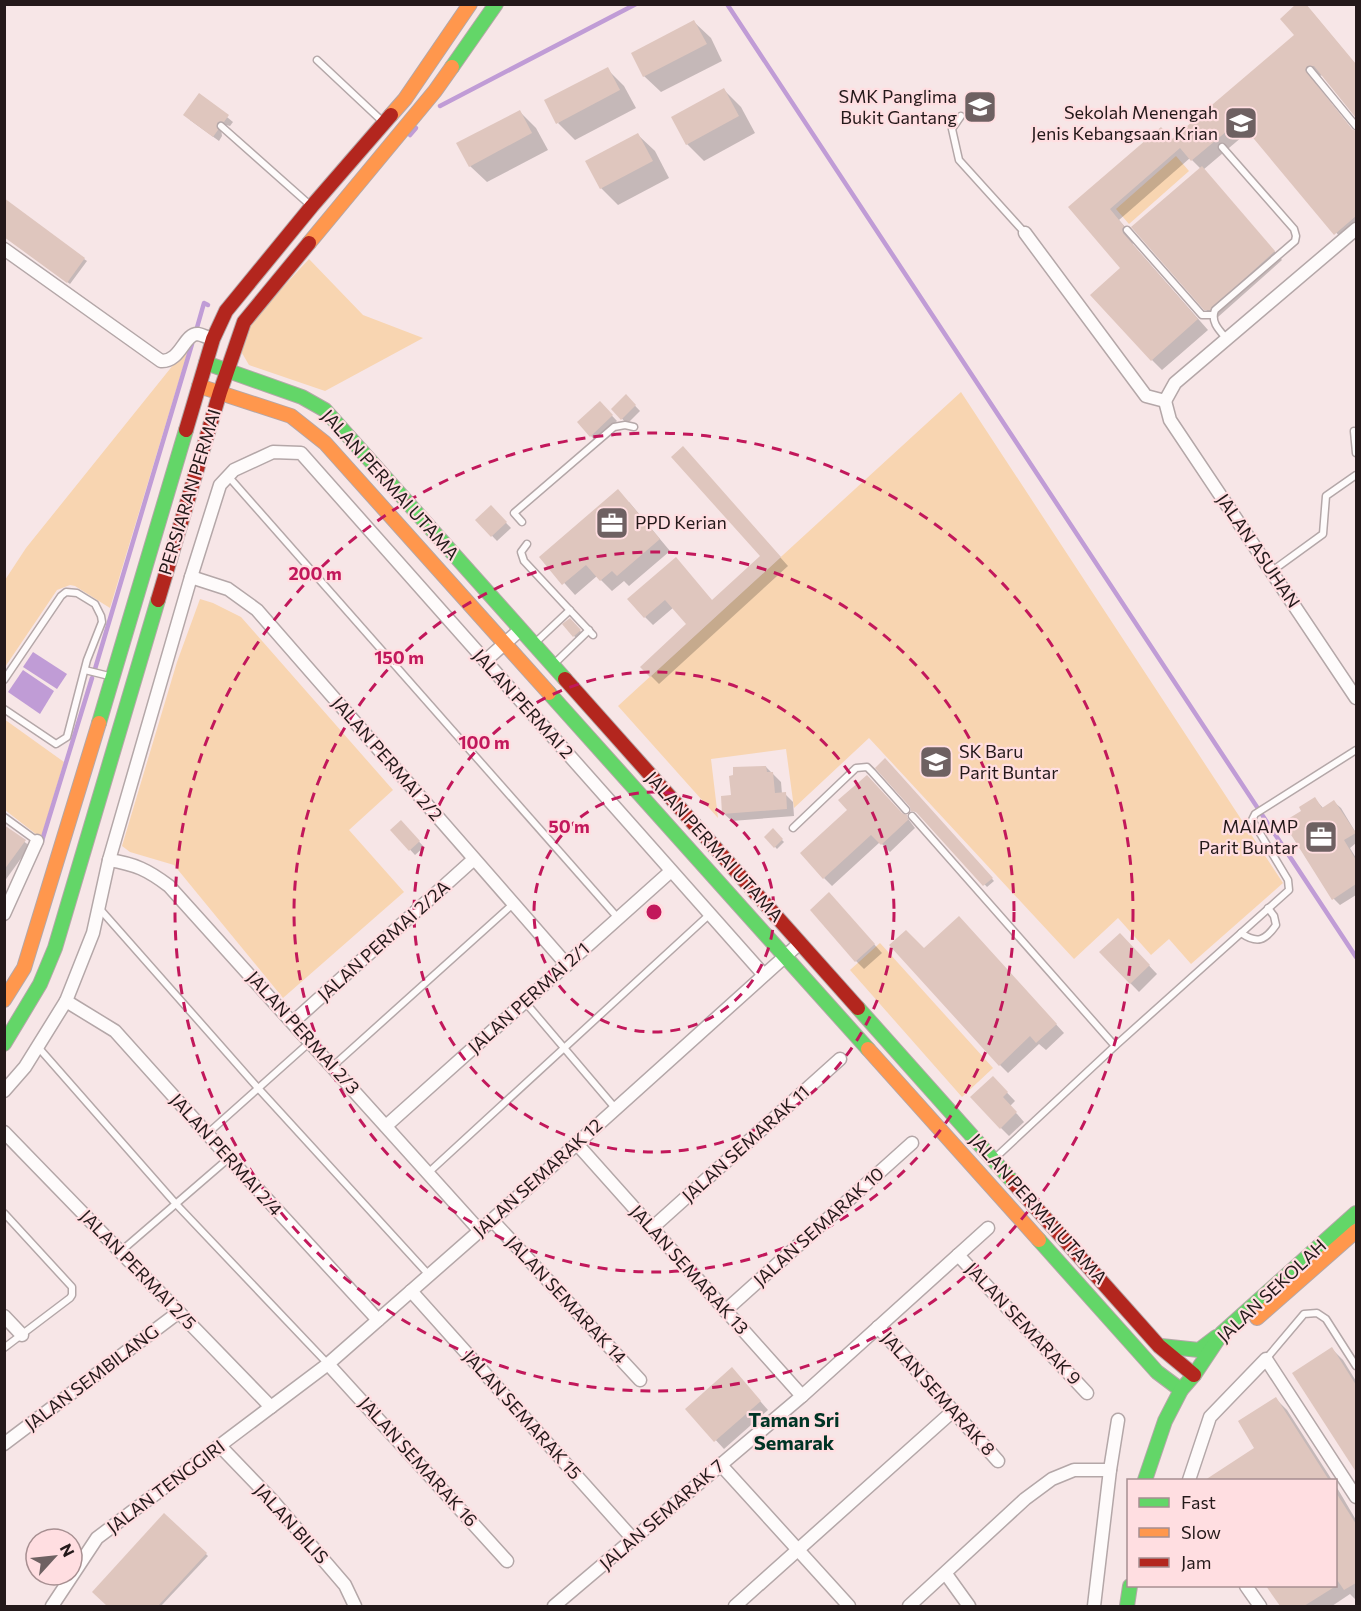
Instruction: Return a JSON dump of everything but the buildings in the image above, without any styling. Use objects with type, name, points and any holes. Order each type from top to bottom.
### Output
[{"type":"street","name":"PERSIARAN PERMAI","points":[[4,1000],[24,968],[39,923],[213,339],[225,311],[405,99],[470,4]]},
{"type":"street","name":"PERSIARAN PERMAI","points":[[4,1044],[40,984],[55,948],[220,392],[243,322],[435,91],[496,4]]},
{"type":"street","points":[[1025,234],[1146,396],[1165,401],[1175,382],[1356,229]]},
{"type":"street","points":[[4,249],[83,300],[161,361],[169,361],[175,357],[192,336],[197,334],[213,339]]},
{"type":"street","name":"JALAN PERMAI UTAMA","points":[[206,363],[302,397],[325,410],[1160,1346],[1194,1375]]},
{"type":"street","name":"JALAN PERMAI UTAMA","points":[[199,386],[291,416],[324,443],[1157,1372],[1181,1390]]},
{"type":"street","name":"JALAN ASUHAN","points":[[1165,401],[1170,420],[1356,698]]},
{"type":"street","name":"JALAN PERMAI 2","points":[[228,476],[234,470],[273,452],[300,453],[764,975]]},
{"type":"street","points":[[4,1090],[25,1067],[66,1001],[93,933],[109,860],[191,577],[220,485],[228,476]]},
{"type":"street","name":"JALAN PERMAI 2/2","points":[[191,577],[228,589],[257,610],[567,964]]},
{"type":"street","points":[[485,661],[520,630]]},
{"type":"street","points":[[5,912],[37,841]]},
{"type":"street","name":"JALAN PERMAI 2/2A","points":[[293,1022],[474,859]]},
{"type":"street","name":"JALAN PERMAI 2/3","points":[[109,860],[133,864],[152,872],[169,886],[480,1231]]},
{"type":"street","name":"JALAN PERMAI 2/1","points":[[386,1126],[671,871]]},
{"type":"street","name":"JALAN SEMARAK 12","points":[[271,1407],[328,1364],[411,1292],[800,943]]},
{"type":"street","name":"JALAN PERMAI 2/4","points":[[66,1001],[115,1031],[378,1320]]},
{"type":"street","name":"JALAN SEMARAK 11","points":[[652,1228],[840,1059]]},
{"type":"street","name":"JALAN PERMAI 2/5","points":[[4,1132],[271,1407]]},
{"type":"street","name":"JALAN SEMARAK 10","points":[[726,1311],[912,1143]]},
{"type":"street","name":"JALAN SEMARAK 13","points":[[577,1144],[802,1396]]},
{"type":"street","name":"JALAN SEKOLAH","points":[[1145,1479],[1165,1421],[1181,1390],[1222,1333],[1356,1213]]},
{"type":"street","name":"JALAN SEMARAK 14","points":[[492,1220],[640,1380]]},
{"type":"street","name":"JALAN SEMARAK 7","points":[[554,1606],[802,1396],[988,1228]]},
{"type":"street","name":"JALAN SEKOLAH","points":[[1194,1375],[1356,1231]]},
{"type":"street","name":"JALAN SEMARAK 9","points":[[958,1255],[1087,1394]]},
{"type":"street","name":"JALAN SEMARAK 15","points":[[411,1292],[633,1539]]},
{"type":"street","name":"JALAN SEMBILANG","points":[[4,1444],[179,1312]]},
{"type":"street","points":[[4,1316],[22,1335]]},
{"type":"street","name":"JALAN SEMARAK 8","points":[[878,1327],[998,1461]]},
{"type":"street","points":[[1160,1346],[1199,1350],[1222,1333]]},
{"type":"street","points":[[1189,1479],[1210,1417],[1266,1359],[1356,1497]]},
{"type":"street","name":"JALAN SEMARAK 16","points":[[328,1364],[507,1561]]},
{"type":"street","name":"JALAN TENGGIRI","points":[[52,1606],[97,1538],[271,1407]]},
{"type":"street","points":[[735,1606],[953,1411]]},
{"type":"street","points":[[1095,1606],[1110,1470],[1118,1420]]},
{"type":"street","name":"JALAN BILIS","points":[[220,1446],[272,1500],[345,1585],[355,1606]]},
{"type":"street","points":[[720,1464],[849,1606]]},
{"type":"street","points":[[909,1606],[1025,1499],[1052,1479],[1074,1470],[1110,1470]]},
{"type":"street","points":[[946,1574],[969,1606]]},
{"type":"street","points":[[1127,1606],[1130,1587]]},
{"type":"street","points":[[1247,1587],[1260,1606]]},
{"type":"lane","points":[[317,60],[384,122]]},
{"type":"lane","points":[[1310,70],[1356,126]]},
{"type":"lane","points":[[961,116],[952,129],[959,160],[1025,234]]},
{"type":"lane","points":[[221,126],[312,206]]},
{"type":"lane","points":[[1222,147],[1294,229],[1296,236],[1295,241],[1215,310],[1213,315],[1217,327],[1227,339]]},
{"type":"lane","points":[[1127,230],[1202,315],[1213,315]]},
{"type":"lane","points":[[522,522],[514,513],[614,427],[625,425],[634,427]]},
{"type":"lane","points":[[1354,431],[1356,453]]},
{"type":"lane","points":[[1271,572],[1323,534],[1326,496],[1356,475]]},
{"type":"lane","points":[[228,476],[618,919]]},
{"type":"lane","points":[[527,544],[521,552],[524,561],[591,632],[552,666]]},
{"type":"lane","points":[[4,680],[61,596],[66,592],[77,593],[95,604],[102,622],[85,670],[67,737],[56,744],[4,709]]},
{"type":"lane","points":[[534,645],[570,609]]},
{"type":"lane","points":[[85,670],[112,677]]},
{"type":"lane","points":[[978,1173],[1289,890],[1288,880],[1252,820],[1255,814],[1356,750]]},
{"type":"lane","points":[[793,828],[856,768],[861,766],[867,767],[906,810]]},
{"type":"lane","points":[[912,816],[1115,1046]]},
{"type":"lane","points":[[4,817],[37,841]]},
{"type":"lane","points":[[333,1066],[514,904]]},
{"type":"lane","points":[[99,908],[258,1088],[429,1275]]},
{"type":"lane","points":[[1241,933],[1251,939],[1260,939],[1270,934],[1276,925],[1274,916],[1268,908]]},
{"type":"lane","points":[[428,1173],[710,914]]},
{"type":"lane","points":[[525,1002],[616,1109]]},
{"type":"lane","points":[[207,1134],[311,1042]]},
{"type":"lane","points":[[37,1047],[176,1204],[328,1364]]},
{"type":"lane","points":[[120,1252],[229,1158]]},
{"type":"lane","points":[[4,1213],[72,1287],[73,1291],[70,1298],[4,1348]]},
{"type":"lane","points":[[1266,1359],[1304,1314],[1317,1313],[1326,1319],[1356,1366]]},
{"type":"shaded area","points":[[1176,156],[1189,171],[1129,224],[1116,209]]},
{"type":"shaded area","points":[[309,259],[363,315],[423,338],[325,391],[249,365],[239,348],[249,324]]},
{"type":"shaded area","points":[[190,344],[110,608],[75,586],[70,585],[57,590],[5,667],[5,580],[26,548]]},
{"type":"shaded area","name":"SK Baru Parit Buntar","points":[[961,392],[1283,883],[1191,964],[1169,939],[1151,955],[1118,918],[1074,959],[869,738],[794,808],[786,749],[711,759],[718,818],[618,706]]},
{"type":"shaded area","points":[[200,599],[241,617],[393,790],[349,830],[404,892],[283,998],[174,865],[130,852],[122,846],[177,662]]},
{"type":"shaded area","points":[[33,652],[67,674],[57,689],[23,667]]},
{"type":"shaded area","points":[[23,670],[54,691],[40,714],[8,692]]},
{"type":"shaded area","points":[[4,719],[64,762],[41,838],[5,810]]},
{"type":"shaded area","points":[[880,943],[993,1068],[962,1097],[850,970]]},
{"type":"waterway","points":[[440,106],[636,4]]},
{"type":"waterway","points":[[727,4],[1356,957]]},
{"type":"waterway","points":[[410,135],[416,128]]},
{"type":"waterway","points":[[196,331],[204,303],[208,305]]},
{"type":"waterway","points":[[95,669],[192,344]]},
{"type":"waterway","points":[[41,844],[92,678]]},
{"type":"traffic: fast","points":[[452,67],[496,4]]},
{"type":"traffic: fast","points":[[206,363],[302,397],[325,410],[565,679]]},
{"type":"traffic: fast","points":[[99,723],[186,430]]},
{"type":"traffic: fast","points":[[4,1044],[40,984],[55,948],[158,600]]},
{"type":"traffic: fast","points":[[549,693],[868,1049]]},
{"type":"traffic: fast","points":[[858,1008],[1013,1182]]},
{"type":"traffic: fast","points":[[1145,1479],[1165,1421],[1181,1390],[1222,1333],[1356,1213]]},
{"type":"traffic: fast","points":[[1039,1240],[1157,1372],[1181,1390]]},
{"type":"traffic: fast","points":[[1161,1346],[1199,1350],[1216,1337]]},
{"type":"traffic: fast","points":[[1127,1606],[1130,1587]]},
{"type":"traffic: slow","points":[[391,115],[405,99],[470,4]]},
{"type":"traffic: slow","points":[[309,243],[435,91],[452,67]]},
{"type":"traffic: slow","points":[[199,386],[291,416],[325,443],[549,693]]},
{"type":"traffic: slow","points":[[4,1000],[24,968],[99,723]]},
{"type":"traffic: slow","points":[[868,1049],[1039,1240]]},
{"type":"traffic: slow","points":[[1257,1318],[1356,1231]]},
{"type":"traffic: jam","points":[[186,430],[213,339],[226,311],[312,206],[391,115]]},
{"type":"traffic: jam","points":[[158,600],[220,392],[244,322],[309,243]]},
{"type":"traffic: jam","points":[[565,679],[858,1008]]},
{"type":"traffic: jam","points":[[1013,1182],[1159,1346],[1194,1375]]},
{"type":"place","name":"SMK Panglima Bukit Gantang","points":[[980,107]]},
{"type":"place","name":"Sekolah Menengah Jenis Kebangsaan Krian","points":[[1241,123]]},
{"type":"place","name":"PPD Kerian","points":[[612,523]]},
{"type":"place","name":"SK Baru Parit Buntar","points":[[936,762]]},
{"type":"place","name":"MAIAMP Parit Buntar","points":[[1321,837]]},
{"type":"district","name":"Taman Sri Semarak","points":[[794,1432]]}]
